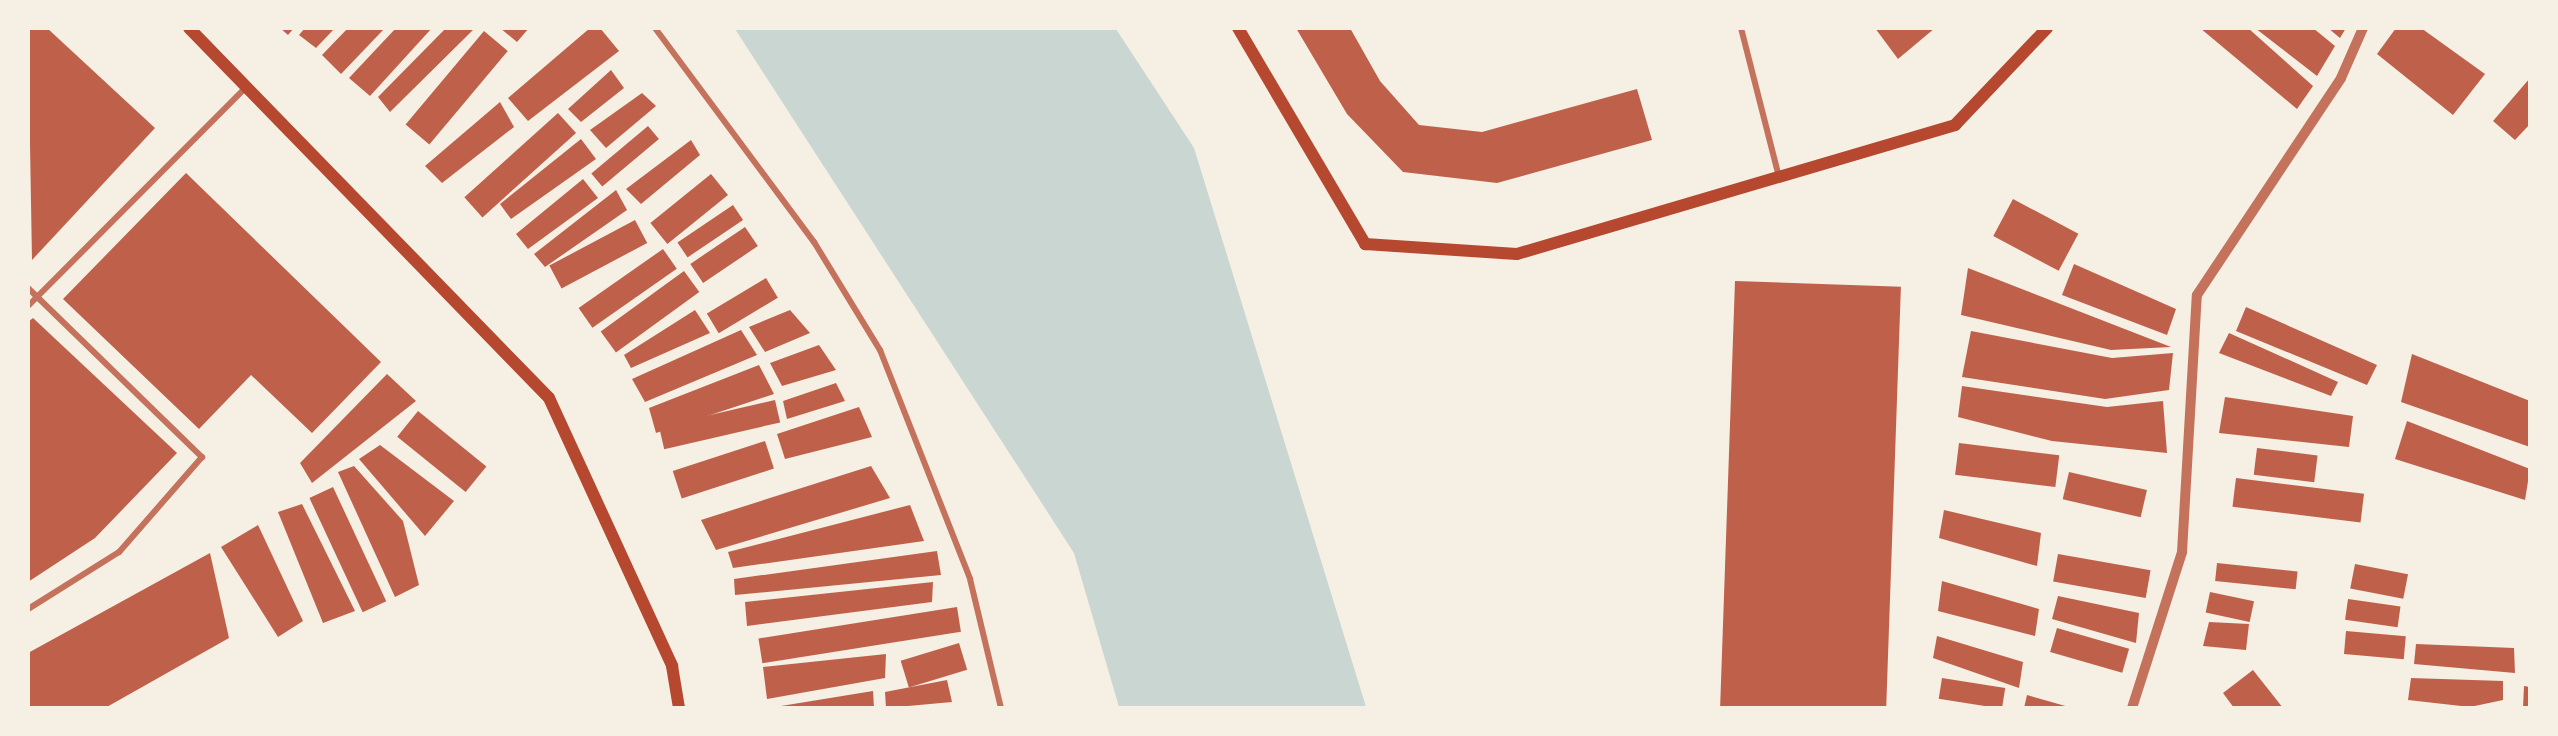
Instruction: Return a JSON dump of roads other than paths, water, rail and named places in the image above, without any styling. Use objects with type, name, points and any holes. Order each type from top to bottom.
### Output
[{"type":"main road","points":[[189,28],[549,398],[672,666],[679,708]]},
{"type":"main road","points":[[1238,28],[1365,244],[1517,254],[1955,125],[2047,28]]},
{"type":"street","points":[[655,28],[814,242],[880,350],[970,579],[1001,708]]},
{"type":"street","points":[[1741,28],[1779,177]]},
{"type":"street","points":[[2132,708],[2182,552],[2197,295],[2341,78],[2363,28]]},
{"type":"street","points":[[28,306],[247,87]]},
{"type":"street","points":[[28,288],[202,456],[119,552],[28,609]]}]
